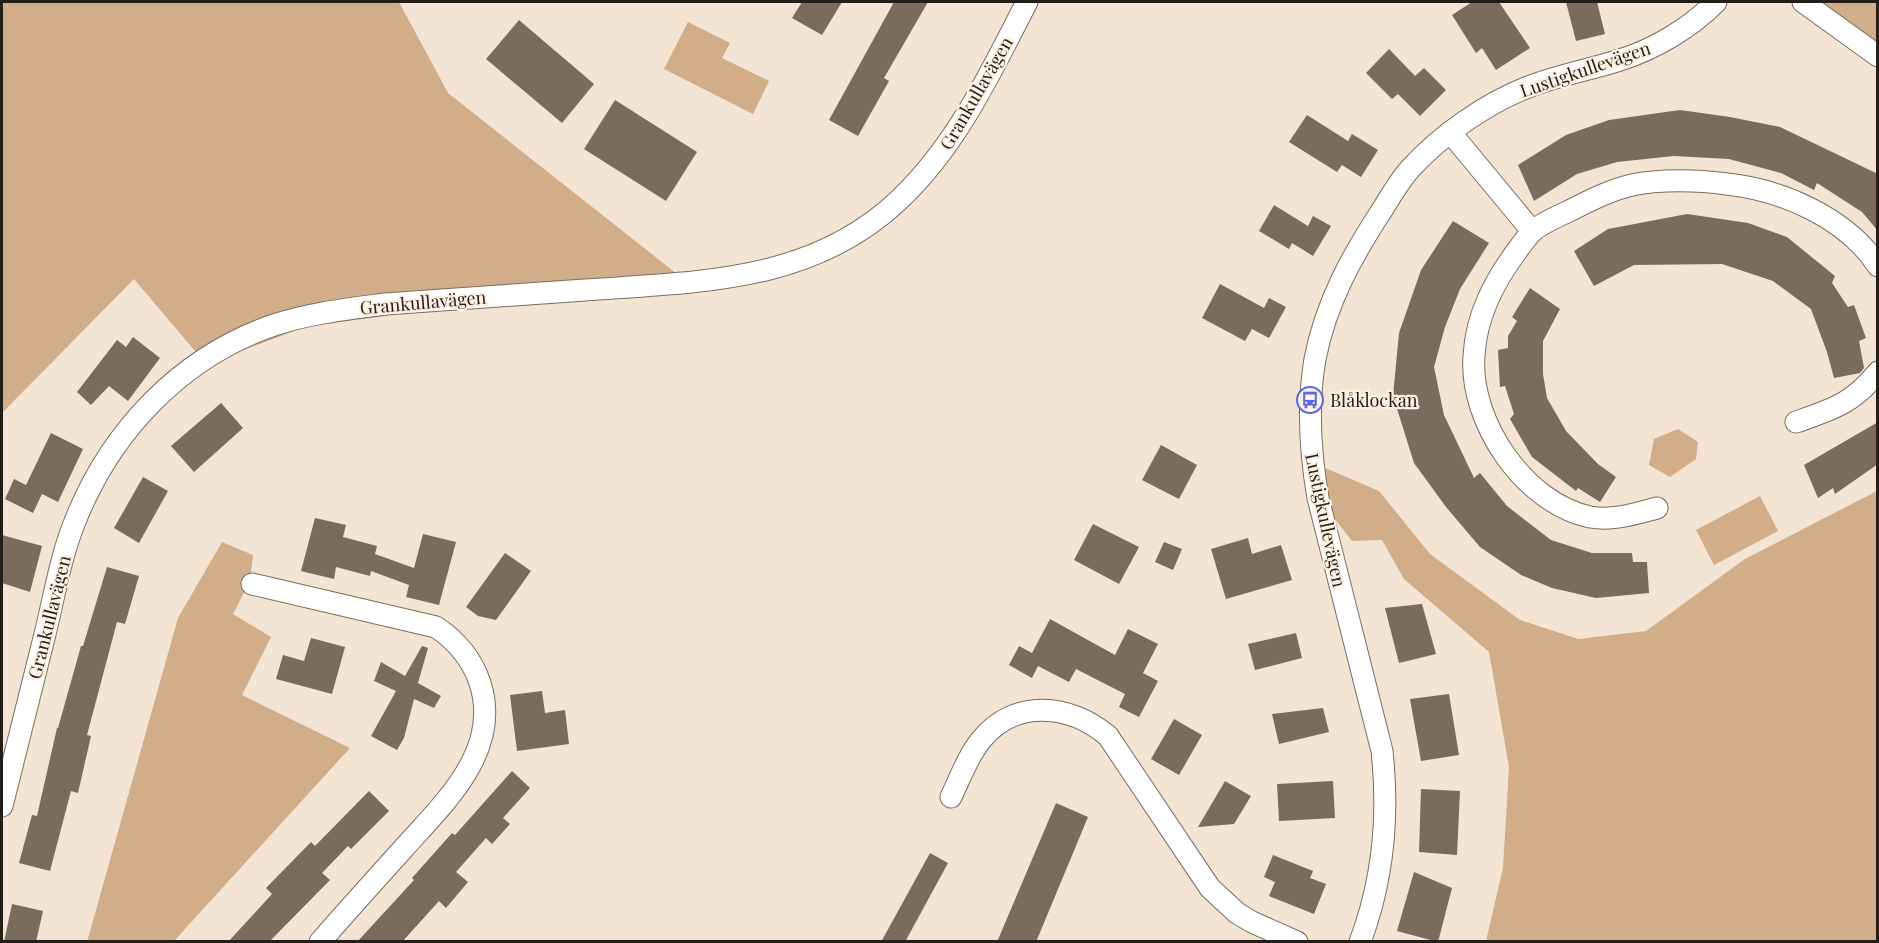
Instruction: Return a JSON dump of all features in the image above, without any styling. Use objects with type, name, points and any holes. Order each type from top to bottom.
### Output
[{"type":"street","name":"Grankullavägen","points":[[2,806],[64,553],[83,500],[101,467],[128,428],[166,387],[218,350],[273,325],[340,310],[385,304],[660,285],[745,276],[824,251],[873,223],[924,175],[954,135],[1028,2]]},
{"type":"street","name":"Lustigkullevägen","points":[[1360,942],[1375,892],[1381,857],[1385,774],[1382,751],[1318,498],[1310,436],[1310,400],[1316,358],[1323,328],[1341,278],[1361,241],[1408,171],[1450,132],[1487,108],[1526,88],[1567,73],[1618,61],[1654,46],[1692,22],[1716,2]]},
{"type":"street","points":[[1803,2],[1878,56]]},
{"type":"street","points":[[1450,132],[1532,231]]},
{"type":"street","points":[[1657,508],[1624,517],[1604,518],[1570,510],[1534,488],[1500,448],[1490,431],[1481,409],[1476,384],[1473,357],[1478,329],[1486,302],[1498,279],[1532,231],[1596,197],[1632,184],[1696,180],[1739,185],[1773,194],[1807,207],[1837,225],[1864,249],[1878,266]]},
{"type":"street","points":[[1796,422],[1837,408],[1855,395],[1878,372]]},
{"type":"street","points":[[252,584],[436,627],[453,640],[471,662],[484,702],[484,730],[481,744],[466,775],[320,942]]},
{"type":"street","points":[[951,797],[981,739],[1001,723],[1015,715],[1032,710],[1055,710],[1077,716],[1095,725],[1108,736],[1210,888],[1237,913],[1297,942]]},
{"type":"shaded area","points":[[2,2],[399,2],[448,93],[696,289],[511,300],[308,326],[206,364],[134,279],[2,413]]},
{"type":"shaded area","points":[[1795,2],[1877,2],[1877,68],[1819,24]]},
{"type":"shaded area","points":[[688,22],[730,43],[722,58],[769,81],[753,114],[664,69]]},
{"type":"shaded area","points":[[1678,429],[1698,442],[1696,459],[1670,477],[1649,465],[1654,439]]},
{"type":"shaded area","points":[[1311,462],[1379,491],[1430,554],[1520,620],[1578,639],[1646,631],[1745,559],[1877,491],[1877,941],[1486,941],[1503,868],[1509,767],[1489,652],[1404,579],[1382,540],[1352,541],[1320,500]]},
{"type":"shaded area","points":[[1760,496],[1778,531],[1714,565],[1696,530]]},
{"type":"shaded area","points":[[222,542],[253,555],[250,581],[233,614],[271,637],[242,695],[350,748],[174,941],[87,942],[178,618]]},
{"type":"building","points":[[802,2],[842,2],[822,35],[792,18]]},
{"type":"building","points":[[894,2],[928,2],[884,78],[889,81],[858,136],[829,120]]},
{"type":"building","points":[[1472,2],[1499,2],[1530,48],[1496,70],[1482,48],[1476,53],[1452,15]]},
{"type":"building","points":[[1566,2],[1597,2],[1605,34],[1576,41]]},
{"type":"building","points":[[519,20],[594,84],[562,123],[486,59]]},
{"type":"building","points":[[1389,49],[1415,76],[1424,68],[1446,90],[1420,116],[1398,94],[1392,99],[1366,73]]},
{"type":"building","points":[[615,100],[697,152],[666,201],[584,149]]},
{"type":"building","points":[[1680,110],[1780,127],[1878,174],[1878,231],[1862,212],[1817,183],[1814,190],[1781,173],[1729,159],[1674,156],[1617,162],[1577,174],[1534,201],[1518,165],[1566,135],[1609,120]]},
{"type":"building","points":[[1307,115],[1348,141],[1352,134],[1378,150],[1361,177],[1342,165],[1337,172],[1289,142]]},
{"type":"building","points":[[1274,205],[1308,226],[1313,216],[1331,226],[1313,256],[1292,243],[1289,249],[1259,231]]},
{"type":"building","points":[[1687,214],[1748,223],[1787,237],[1835,276],[1832,283],[1848,307],[1854,305],[1866,338],[1859,341],[1864,368],[1860,373],[1834,378],[1811,309],[1773,281],[1722,264],[1634,265],[1594,286],[1574,251],[1608,229]]},
{"type":"building","points":[[1453,221],[1489,243],[1460,289],[1445,327],[1434,367],[1444,415],[1474,478],[1480,473],[1507,506],[1551,540],[1592,553],[1632,553],[1633,562],[1647,562],[1649,593],[1596,598],[1552,588],[1521,575],[1480,547],[1446,507],[1414,463],[1393,396],[1399,333],[1421,270]]},
{"type":"building","points":[[1220,284],[1264,308],[1269,298],[1286,307],[1269,338],[1252,329],[1245,341],[1202,318]]},
{"type":"building","points":[[1530,288],[1560,309],[1543,341],[1543,374],[1547,398],[1566,431],[1598,464],[1616,477],[1600,502],[1578,488],[1576,491],[1532,457],[1510,419],[1514,414],[1505,386],[1500,387],[1498,350],[1508,348],[1508,336],[1517,321],[1512,317]]},
{"type":"building","points":[[133,337],[160,358],[128,401],[109,386],[91,405],[77,392],[117,340],[126,347]]},
{"type":"building","points":[[221,403],[243,428],[194,472],[171,446]]},
{"type":"building","points":[[1878,422],[1878,464],[1835,494],[1833,488],[1818,498],[1804,465]]},
{"type":"building","points":[[51,433],[83,449],[58,502],[42,494],[33,513],[5,499],[14,479],[26,485]]},
{"type":"building","points":[[1161,445],[1197,465],[1179,499],[1142,480]]},
{"type":"building","points":[[143,477],[168,491],[139,543],[114,528]]},
{"type":"building","points":[[315,518],[346,525],[343,537],[377,546],[375,554],[414,568],[423,534],[456,542],[439,605],[406,597],[409,585],[371,571],[370,576],[336,567],[334,579],[301,571]]},
{"type":"building","points":[[1093,524],[1139,547],[1119,584],[1074,560]]},
{"type":"building","points":[[2,535],[42,546],[30,592],[2,583]]},
{"type":"building","points":[[1248,538],[1252,554],[1281,545],[1292,580],[1226,599],[1211,549]]},
{"type":"building","points":[[1164,542],[1182,549],[1173,570],[1155,562]]},
{"type":"building","points":[[505,553],[531,571],[496,620],[478,616],[466,607]]},
{"type":"building","points":[[107,567],[139,576],[125,624],[117,622],[87,735],[91,736],[78,793],[71,791],[50,871],[19,863],[32,815],[37,816],[57,728]]},
{"type":"building","points":[[1422,604],[1436,654],[1399,663],[1385,608]]},
{"type":"building","points":[[1050,619],[1115,655],[1128,629],[1158,644],[1143,673],[1158,681],[1139,717],[1119,707],[1125,694],[1076,669],[1069,682],[1038,666],[1032,678],[1009,665],[1019,646],[1032,653]]},
{"type":"building","points":[[1296,633],[1302,658],[1255,670],[1248,644]]},
{"type":"building","points":[[311,638],[345,647],[332,694],[276,679],[283,655],[304,661]]},
{"type":"building","points":[[422,646],[428,648],[418,683],[441,696],[434,708],[414,699],[404,738],[397,750],[371,736],[396,691],[374,681],[381,662],[405,676]]},
{"type":"building","points":[[542,691],[545,713],[565,710],[569,744],[517,751],[510,695]]},
{"type":"building","points":[[1449,694],[1459,755],[1421,761],[1410,699]]},
{"type":"building","points":[[1323,708],[1329,732],[1279,744],[1272,714]]},
{"type":"building","points":[[1174,719],[1202,735],[1179,775],[1151,759]]},
{"type":"building","points":[[512,771],[530,788],[503,818],[510,824],[492,844],[486,838],[456,872],[468,882],[446,908],[439,901],[402,942],[357,942],[414,880],[412,878],[452,833],[455,835]]},
{"type":"building","points":[[1225,781],[1251,796],[1234,824],[1198,827]]},
{"type":"building","points":[[1333,781],[1335,818],[1279,821],[1277,784]]},
{"type":"building","points":[[1421,789],[1460,791],[1457,855],[1419,852]]},
{"type":"building","points":[[369,791],[389,811],[351,849],[348,846],[322,873],[330,880],[269,942],[228,942],[272,894],[266,888],[311,842],[315,846]]},
{"type":"building","points":[[1056,803],[1088,817],[1036,942],[997,942]]},
{"type":"building","points":[[930,853],[948,863],[905,942],[881,942]]},
{"type":"building","points":[[1273,855],[1313,871],[1310,878],[1326,884],[1314,914],[1269,896],[1275,882],[1264,877]]},
{"type":"building","points":[[1414,872],[1452,888],[1438,942],[1397,931]]},
{"type":"building","points":[[12,904],[43,911],[36,942],[4,942]]},
{"type":"place","name":"Blåklockan","points":[[1310,400]]}]
